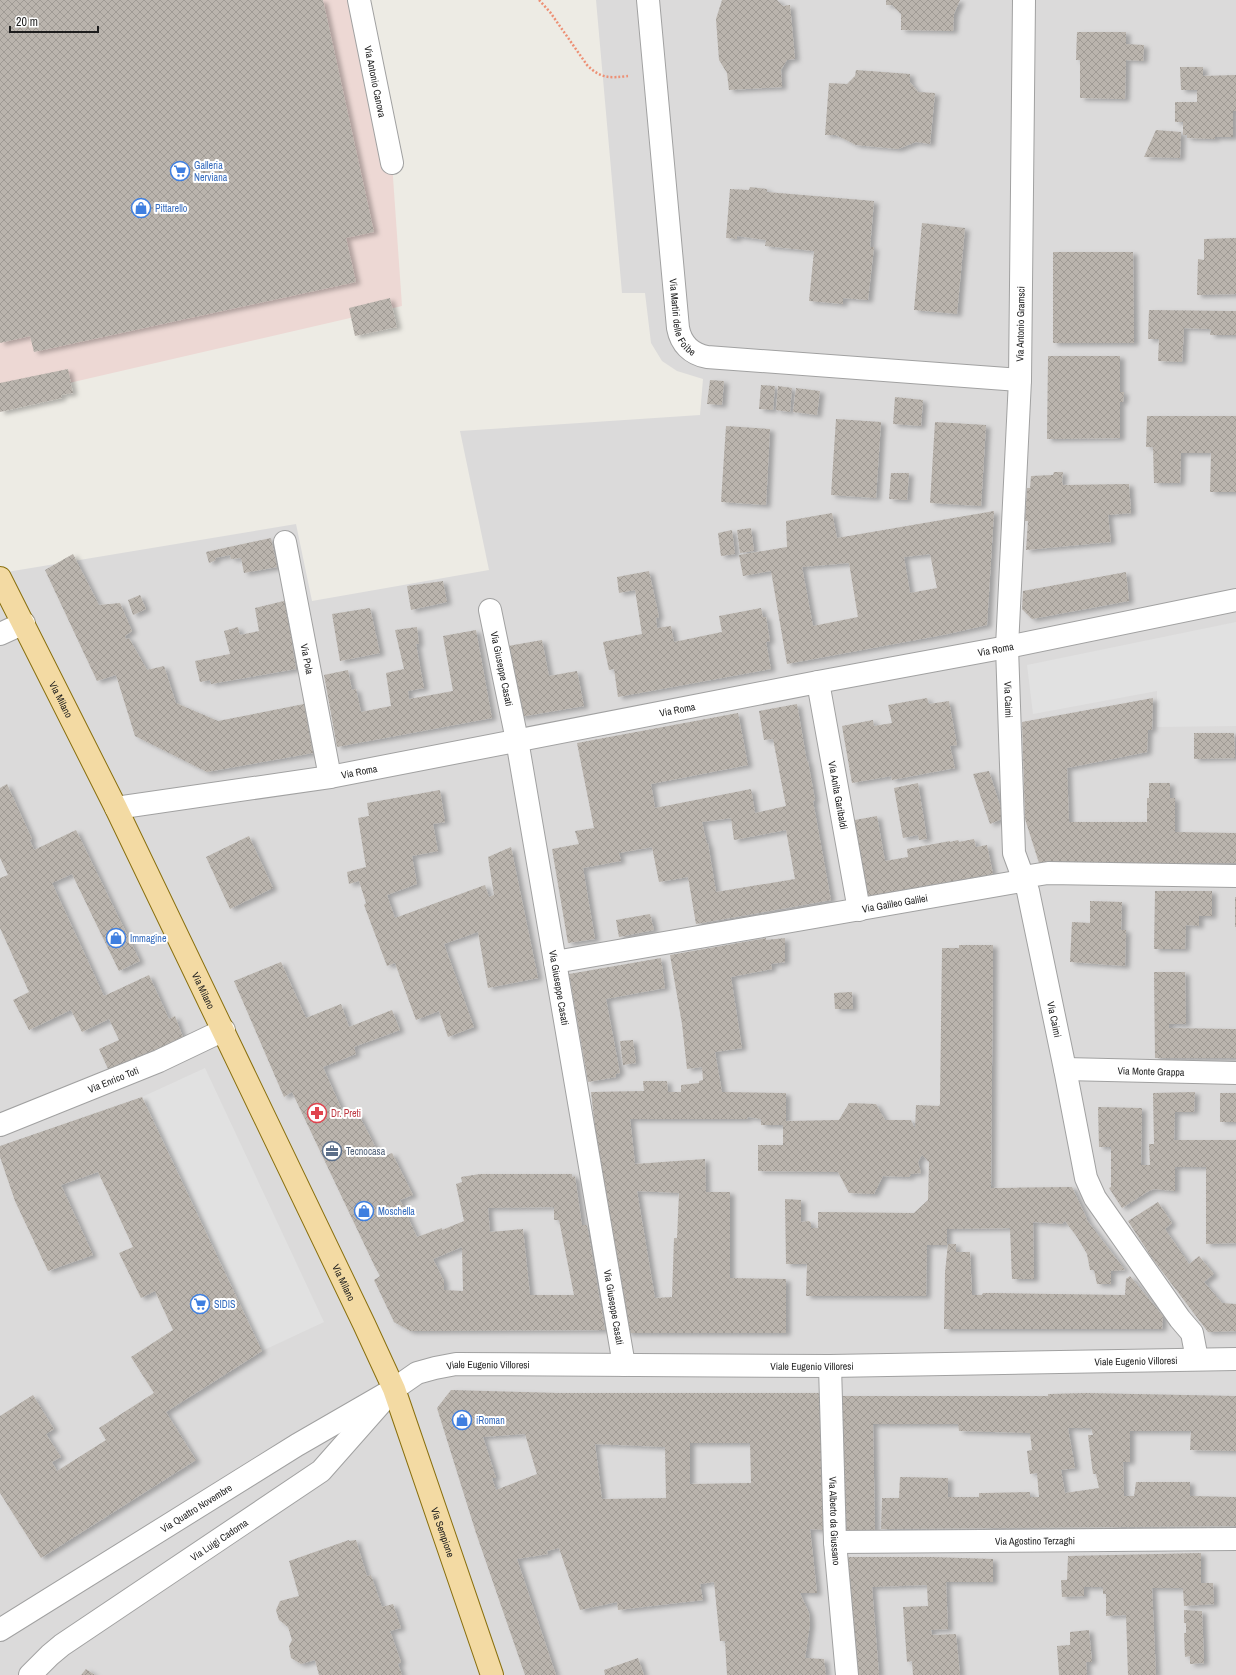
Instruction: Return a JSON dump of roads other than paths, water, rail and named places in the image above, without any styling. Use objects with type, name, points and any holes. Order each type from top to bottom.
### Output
[{"type":"main road","name":"Via Milano","points":[[0,570],[5,586],[96,771],[116,808],[224,1030],[394,1389]]},
{"type":"main road","name":"Via Sempione","points":[[394,1389],[492,1675]]},
{"type":"street","name":"Via Antonio Canova","points":[[358,0],[392,163]]},
{"type":"street","name":"Via Martiri delle Foibe","points":[[648,0],[678,328],[679,335],[687,348],[707,357],[1020,380]]},
{"type":"street","name":"Via Antonio Gramsci","points":[[1007,647],[1020,380],[1024,0]]},
{"type":"street","name":"Via Pola","points":[[285,542],[330,777]]},
{"type":"street","name":"Via Roma","points":[[116,808],[330,777],[818,682],[1007,647],[1236,600]]},
{"type":"street","name":"Via Giuseppe Casati","points":[[490,610],[517,740],[624,1365]]},
{"type":"street","points":[[0,634],[24,623]]},
{"type":"street","name":"Via Caimi","points":[[1007,647],[1014,853],[1028,891],[1086,1178],[1095,1198],[1180,1319],[1192,1333],[1197,1359]]},
{"type":"street","name":"Via Anita Garibaldi","points":[[818,682],[859,910]]},
{"type":"street","name":"Via Galileo Galilei","points":[[555,962],[1016,882],[1023,877],[1048,873],[1236,876]]},
{"type":"street","name":"Via Enrico Toti","points":[[0,1125],[159,1061],[224,1030]]},
{"type":"street","name":"Via Monte Grappa","points":[[1065,1069],[1236,1073]]},
{"type":"street","name":"Viale Eugenio Villoresi","points":[[394,1389],[417,1374],[435,1368],[456,1364],[830,1366],[1236,1359]]},
{"type":"street","name":"Via Alberto da Giussano","points":[[830,1366],[835,1542],[847,1675]]},
{"type":"street","name":"Via Quattro Novembre","points":[[0,1630],[307,1439],[394,1389]]},
{"type":"street","name":"Via Luigi Cadorna","points":[[30,1675],[62,1645],[320,1471],[394,1389]]},
{"type":"street","name":"Via Agostino Terzaghi","points":[[835,1542],[1236,1539]]},
{"type":"place","name":"Galleria Nerviana","points":[[180,171]]},
{"type":"place","name":"Pittarello","points":[[141,208]]},
{"type":"place","name":"Immagine","points":[[116,938]]},
{"type":"place","name":"Dr. Preti","points":[[317,1113]]},
{"type":"place","name":"Tecnocasa","points":[[332,1151]]},
{"type":"place","name":"Moschella","points":[[364,1211]]},
{"type":"place","name":"SIDIS","points":[[200,1304]]},
{"type":"place","name":"iRoman","points":[[462,1420]]}]
